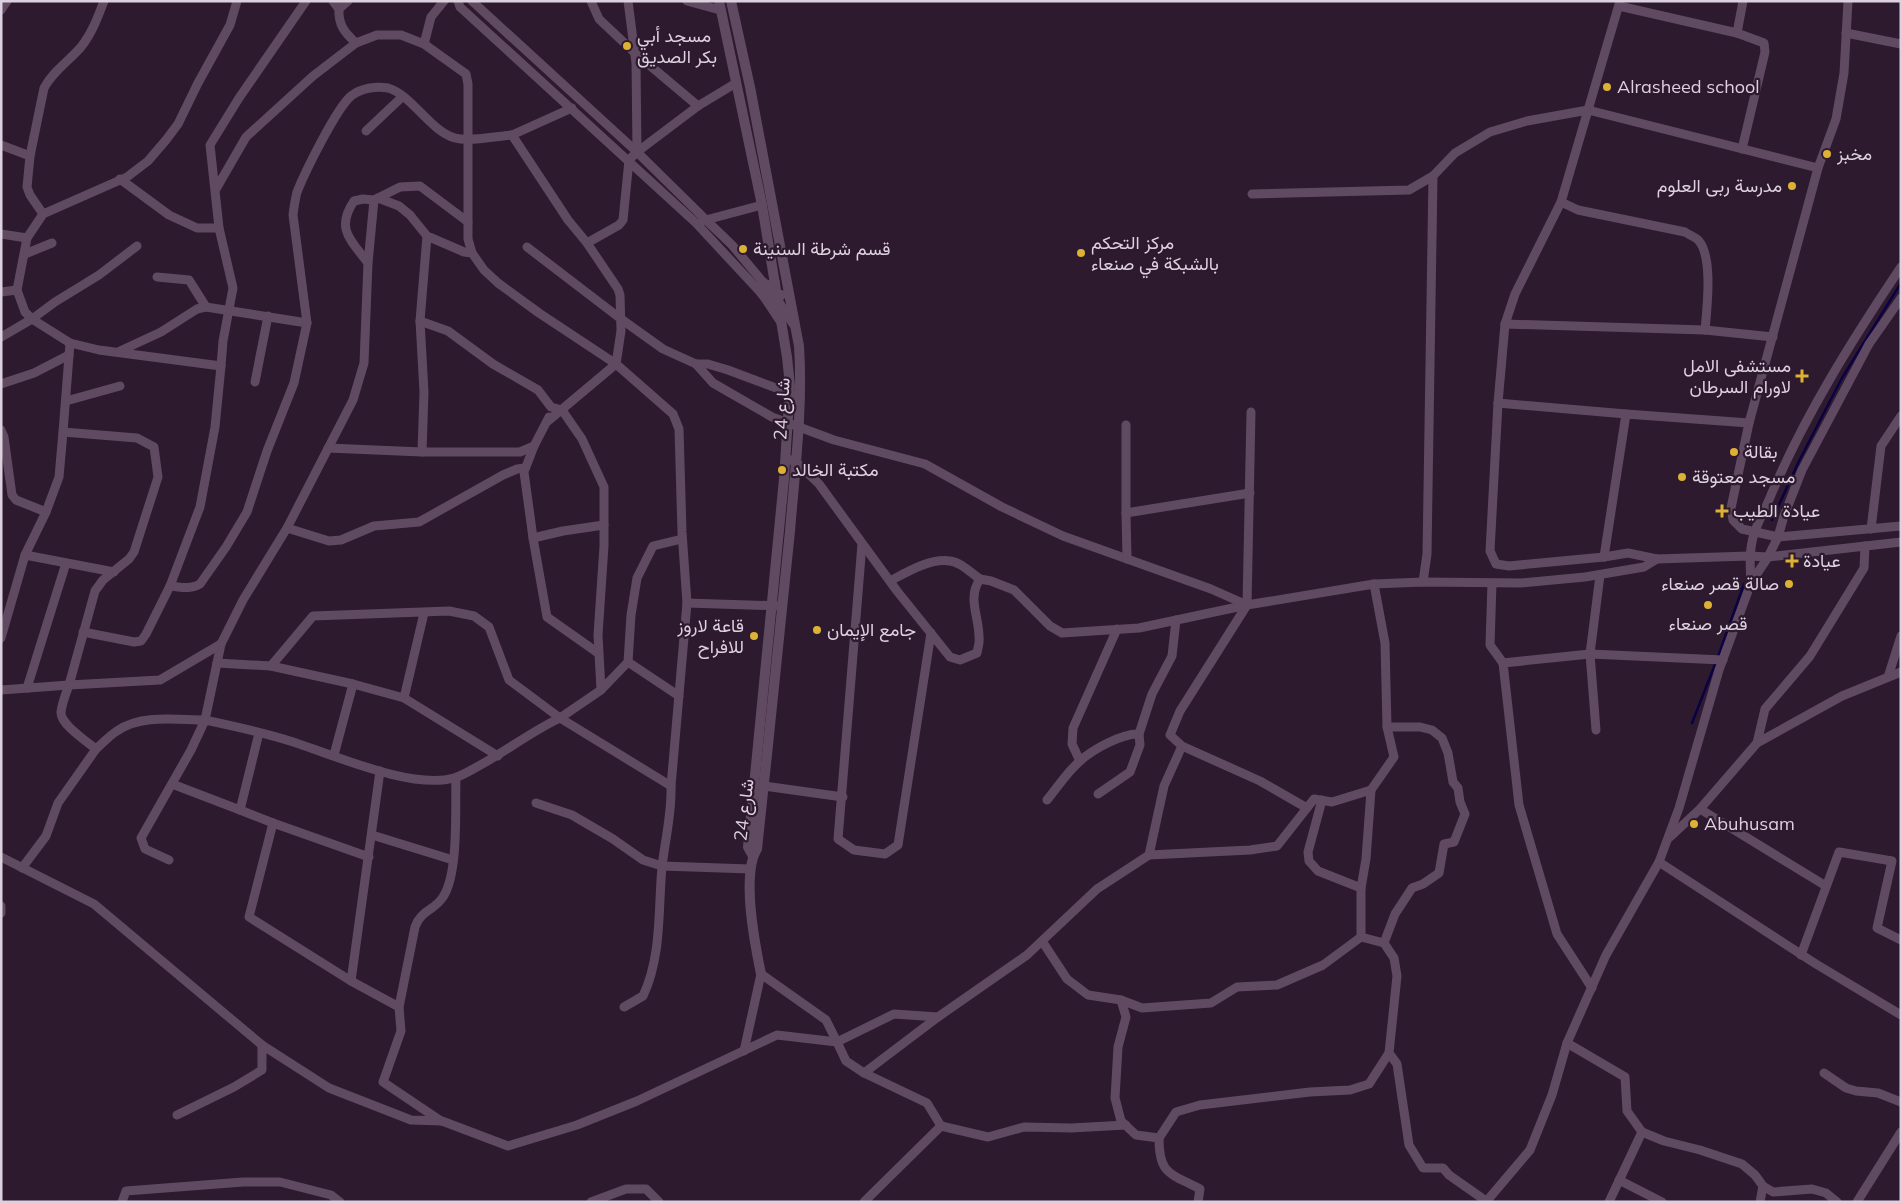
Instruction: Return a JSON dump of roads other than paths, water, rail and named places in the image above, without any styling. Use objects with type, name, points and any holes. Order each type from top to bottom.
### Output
[{"type":"street","points":[[1,10],[7,1]]},
{"type":"street","points":[[43,214],[27,187],[30,156],[44,88],[49,79],[81,46],[94,26],[104,1]]},
{"type":"street","points":[[221,366],[99,350],[70,343],[32,319],[25,312],[17,290],[27,238],[43,214],[127,177],[148,161],[178,124],[230,25],[237,1]]},
{"type":"street","points":[[83,632],[134,642],[141,641],[170,586],[195,522],[204,489],[215,427],[222,340],[233,288],[219,228],[210,145],[239,98],[306,1]]},
{"type":"street","points":[[333,1],[339,9],[338,20],[342,29],[356,43]]},
{"type":"street","points":[[339,9],[348,1]]},
{"type":"street","points":[[424,44],[431,17],[444,1]]},
{"type":"street","points":[[458,1],[460,7],[629,160],[777,299],[790,317],[795,329]]},
{"type":"street","points":[[472,1],[637,152],[732,246],[757,281],[762,294],[780,322]]},
{"type":"street","points":[[591,1],[599,19],[634,53],[698,106]]},
{"type":"street","points":[[628,1],[634,53],[637,152]]},
{"type":"street","points":[[686,1],[720,6]]},
{"type":"street","name":"شارع 24","points":[[731,1],[750,87],[799,346],[800,397],[792,425]]},
{"type":"street","points":[[1737,33],[1743,1]]},
{"type":"street","points":[[1848,1],[1844,73],[1836,119],[1818,168],[1749,423],[1731,508],[1733,520],[1742,529],[1778,537],[1901,526]]},
{"type":"street","points":[[1742,149],[1766,47],[1764,43],[1737,33],[1619,3],[1561,202],[1515,294],[1505,324],[1498,403],[1490,551],[1496,564],[1509,566],[1628,553],[1657,559],[1768,557],[1901,542]]},
{"type":"street","name":"شارع 24","points":[[720,6],[762,205],[787,357],[792,425],[791,460],[764,786],[757,849],[753,856]]},
{"type":"street","points":[[1846,33],[1901,44]]},
{"type":"street","points":[[216,189],[246,137],[313,76],[356,43],[377,35],[401,35],[424,44],[466,74],[468,84],[468,239],[472,253],[484,270],[498,283],[539,313],[616,364],[673,414],[679,429],[682,539],[687,603],[680,696],[671,799],[662,866],[655,954],[644,996],[624,1007]]},
{"type":"street","points":[[587,244],[619,225],[623,220],[629,160],[698,106],[736,83]]},
{"type":"street","points":[[170,586],[194,588],[200,584],[226,547],[247,512],[270,443],[294,383],[307,323],[293,215],[297,193],[333,122],[351,96],[359,91],[368,89],[382,88],[396,91],[446,134],[453,137],[467,138],[512,135],[572,108]]},
{"type":"street","points":[[366,131],[402,96]]},
{"type":"street","points":[[1252,194],[1409,190],[1433,176],[1455,152],[1490,132],[1527,121],[1588,110],[1818,168]]},
{"type":"street","points":[[512,135],[620,294],[621,331],[616,364],[548,421]]},
{"type":"street","points":[[1,145],[30,156]]},
{"type":"street","points":[[1423,582],[1427,554],[1433,176]]},
{"type":"street","points":[[120,179],[169,215],[197,228],[219,228]]},
{"type":"street","points":[[376,199],[400,187],[420,186],[468,222]]},
{"type":"street","points":[[368,263],[347,235],[344,223],[348,209],[354,201],[363,199],[376,199],[398,206],[410,215],[427,236],[464,252],[472,253]]},
{"type":"street","points":[[169,860],[145,849],[141,838],[172,784],[205,720],[221,644],[243,600],[287,528],[353,400],[364,363],[368,263],[376,199]]},
{"type":"street","points":[[1561,202],[1578,210],[1686,232],[1698,240],[1705,254],[1708,275],[1705,330]]},
{"type":"street","points":[[696,223],[762,205]]},
{"type":"street","points":[[1,234],[27,238]]},
{"type":"street","points":[[422,452],[424,392],[420,321],[427,236]]},
{"type":"street","points":[[25,254],[52,243]]},
{"type":"street","points":[[1,337],[99,275],[137,246]]},
{"type":"street","points":[[527,247],[620,319],[663,349],[696,364],[713,383],[750,405],[792,425],[834,440],[925,464],[1002,507],[1063,536],[1211,589],[1247,605]]},
{"type":"street","points":[[1751,583],[1750,556],[1754,532],[1785,462],[1826,386],[1901,267]]},
{"type":"street","points":[[157,277],[189,280],[206,307]]},
{"type":"street","points":[[757,281],[768,286],[775,283]]},
{"type":"street","points":[[762,294],[772,299],[777,299],[782,294],[786,281]]},
{"type":"street","points":[[1,292],[17,290]]},
{"type":"street","points":[[1390,1053],[1397,1064],[1409,1145],[1422,1168],[1443,1168],[1449,1175],[1486,1202],[1530,1150],[1552,1095],[1568,1043],[1606,955],[1659,862],[1668,839],[1723,660],[1751,583],[1778,537],[1784,516],[1806,462],[1869,344],[1901,298]]},
{"type":"street","points":[[119,352],[161,332],[196,309],[206,307],[307,323]]},
{"type":"street","points":[[255,382],[268,316]]},
{"type":"street","points":[[420,321],[448,331],[492,364],[538,390],[551,407],[562,410],[582,439],[604,487],[604,546],[598,652],[600,690]]},
{"type":"street","points":[[1505,324],[1705,330],[1773,337]]},
{"type":"street","points":[[1,638],[25,555],[46,512],[59,477],[70,343]]},
{"type":"street","points":[[1,384],[34,373],[69,355]]},
{"type":"street","points":[[696,364],[708,364],[728,370],[800,397]]},
{"type":"street","points":[[66,401],[120,386]]},
{"type":"street","points":[[1498,403],[1749,423]]},
{"type":"street","points":[[551,407],[548,421],[534,446],[524,472],[547,617],[598,652]]},
{"type":"street","points":[[1251,412],[1247,605],[1180,711],[1170,735],[1182,746],[1260,781],[1308,808]]},
{"type":"street","points":[[1604,556],[1626,414]]},
{"type":"street","points":[[1871,529],[1881,446],[1901,416]]},
{"type":"street","points":[[1126,425],[1127,560]]},
{"type":"street","points":[[1,430],[4,437],[12,495],[16,500],[46,512]]},
{"type":"street","points":[[63,432],[138,438],[154,447],[158,477],[134,552],[129,559],[103,580],[94,591],[62,706],[62,718],[67,725],[96,749]]},
{"type":"street","points":[[328,448],[422,452],[520,452],[534,446]]},
{"type":"street","points":[[791,460],[819,484],[862,544],[950,657],[960,660],[977,652],[980,637],[973,598],[975,586],[980,579]]},
{"type":"street","points":[[287,528],[329,540],[341,540],[374,526],[419,522],[503,475],[525,468]]},
{"type":"street","points":[[1126,513],[1250,493]]},
{"type":"street","points":[[533,538],[604,525]]},
{"type":"street","points":[[22,868],[46,836],[58,803],[96,749],[117,730],[140,721],[151,719],[205,720],[260,733],[380,771],[423,780],[442,781],[456,778],[498,756],[544,726],[560,718],[600,690],[628,662],[631,615],[637,578],[653,546],[682,539]]},
{"type":"street","points":[[862,544],[838,839],[854,850],[885,854],[898,845],[931,633]]},
{"type":"street","points":[[1757,743],[1765,708],[1815,648],[1864,568],[1865,546]]},
{"type":"street","points":[[25,555],[114,572]]},
{"type":"street","points":[[890,580],[916,568],[932,563],[950,561],[959,564],[980,579],[992,581],[1014,590],[1050,626],[1062,633],[1138,628],[1247,605],[1374,584],[1423,582],[1521,583],[1600,575],[1644,567],[1657,559]]},
{"type":"street","points":[[27,688],[66,563]]},
{"type":"street","points":[[1596,730],[1590,654],[1600,575]]},
{"type":"street","points":[[1492,583],[1490,645],[1503,663],[1519,805],[1557,934],[1592,988]]},
{"type":"street","points":[[1361,937],[1361,888],[1366,859],[1371,790],[1394,757],[1387,727],[1385,643],[1374,584]]},
{"type":"street","points":[[687,603],[778,606]]},
{"type":"street","name":"شارع 24","points":[[753,856],[748,847],[778,606]]},
{"type":"street","points":[[271,666],[313,616],[449,611],[474,616],[489,627],[509,680],[560,718],[671,786]]},
{"type":"street","points":[[404,698],[424,613]]},
{"type":"street","points":[[1098,794],[1130,772],[1140,745],[1139,734],[1152,694],[1172,656],[1176,620]]},
{"type":"street","points":[[1080,761],[1072,744],[1073,728],[1117,629]]},
{"type":"street","points":[[1888,677],[1901,636]]},
{"type":"street","points":[[1,690],[69,684],[160,680],[221,644]]},
{"type":"street","points":[[1503,663],[1590,654],[1723,660]]},
{"type":"street","points":[[628,662],[680,696]]},
{"type":"street","points":[[217,663],[271,666],[353,684],[404,698],[498,756]]},
{"type":"street","points":[[1668,839],[1700,809],[1757,743],[1842,696],[1901,672]]},
{"type":"street","points":[[334,755],[353,684]]},
{"type":"street","points":[[1384,942],[1396,914],[1412,888],[1423,884],[1439,873],[1444,844],[1454,842],[1465,814],[1460,802],[1458,788],[1453,782],[1448,753],[1442,738],[1432,730],[1420,727],[1387,727]]},
{"type":"street","points":[[240,810],[260,733]]},
{"type":"street","points":[[1047,800],[1080,761],[1109,743],[1133,734],[1139,734]]},
{"type":"street","points":[[1149,855],[1164,786],[1182,746]]},
{"type":"street","points":[[352,981],[380,771]]},
{"type":"street","points":[[456,778],[453,860],[449,882],[443,898],[419,918],[414,927],[399,1007],[401,1031],[383,1082],[442,1121],[508,1146],[577,1125],[638,1101],[777,1035],[837,1042],[894,1014],[938,1017]]},
{"type":"street","points":[[172,784],[369,857]]},
{"type":"street","points":[[764,786],[842,797]]},
{"type":"street","points":[[864,1073],[938,1017],[1028,955],[1098,889],[1149,855],[1250,850],[1277,846],[1314,799],[1332,802],[1371,790]]},
{"type":"street","points":[[1322,800],[1308,852],[1309,861],[1318,871],[1361,888]]},
{"type":"street","points":[[536,803],[572,815],[613,838],[643,860],[662,866],[750,869]]},
{"type":"street","points":[[1700,809],[1826,886]]},
{"type":"street","points":[[273,823],[249,917],[352,981],[399,1007]]},
{"type":"street","points":[[372,835],[453,860]]},
{"type":"street","points":[[1801,955],[1838,852],[1892,861],[1877,928],[1901,940]]},
{"type":"street","points":[[744,1051],[761,974],[755,945],[750,891],[750,869],[753,856]]},
{"type":"street","points":[[1,857],[94,904],[262,1045],[329,1088],[411,1120],[442,1121]]},
{"type":"street","points":[[1659,862],[1801,955],[1901,1015]]},
{"type":"street","points":[[1,906],[1,913]]},
{"type":"street","points":[[1042,941],[1067,979],[1088,995],[1121,1000],[1142,1008],[1210,1003],[1237,987],[1277,984],[1323,965],[1361,937],[1384,942],[1394,958],[1397,976],[1390,1053],[1369,1084],[1350,1090],[1310,1092],[1200,1105],[1176,1112],[1159,1138],[1159,1157],[1166,1171],[1200,1189],[1198,1202]]},
{"type":"street","points":[[761,974],[826,1020],[846,1061],[864,1073],[928,1103],[941,1126],[988,1137],[1024,1128],[1126,1125]]},
{"type":"street","points":[[1121,1000],[1126,1017],[1118,1047],[1115,1098],[1121,1121],[1136,1135],[1159,1138]]},
{"type":"street","points":[[1568,1043],[1625,1077],[1628,1111],[1642,1132],[1664,1141],[1700,1150],[1742,1164],[1755,1175],[1763,1186],[1773,1192],[1812,1189],[1826,1193],[1837,1202]]},
{"type":"street","points":[[177,1115],[234,1087],[262,1070],[262,1045]]},
{"type":"street","points":[[1824,1074],[1846,1088],[1878,1093],[1901,1102]]},
{"type":"street","points":[[864,1202],[941,1126]]},
{"type":"street","points":[[1609,1202],[1642,1132]]},
{"type":"street","points":[[1857,1202],[1901,1132]]},
{"type":"street","points":[[1619,1180],[1662,1202]]},
{"type":"street","points":[[122,1202],[126,1191],[244,1182],[280,1182],[331,1195],[340,1202]]},
{"type":"street","points":[[1760,1202],[1763,1186]]},
{"type":"street","points":[[591,1202],[626,1189],[646,1189],[659,1202]]},
{"type":"waterway","points":[[1772,520],[1799,461],[1842,378],[1901,283]]},
{"type":"waterway","points":[[1718,657],[1744,584]]},
{"type":"waterway","points":[[1692,723],[1716,662]]},
{"type":"place","name":"مسجد أبي بكر الصديق","points":[[627,46]]},
{"type":"place","name":"Alrasheed school","points":[[1607,87]]},
{"type":"place","name":"مخبز","points":[[1827,154]]},
{"type":"place","name":"مدرسة ربى العلوم","points":[[1792,186]]},
{"type":"place","name":"قسم شرطة السنينة","points":[[743,249]]},
{"type":"place","name":"مركز التحكم بالشبكة في صنعاء","points":[[1081,253]]},
{"type":"place","name":"مستشفى الامل لاورام السرطان","points":[[1802,376]]},
{"type":"place","name":"بقالة","points":[[1734,452]]},
{"type":"place","name":"مكتبة الخالد","points":[[782,470]]},
{"type":"place","name":"مسجد معتوقة","points":[[1682,477]]},
{"type":"place","name":"عيادة الطيب","points":[[1722,511]]},
{"type":"place","name":"عيادة","points":[[1792,561]]},
{"type":"place","name":"صالة قصر صنعاء","points":[[1789,584]]},
{"type":"place","name":"قصر صنعاء","points":[[1708,605]]},
{"type":"place","name":"جامع الإيمان","points":[[817,630]]},
{"type":"place","name":"قاعة لاروز للافراح","points":[[754,636]]},
{"type":"place","name":"Abuhusam","points":[[1694,824]]}]
